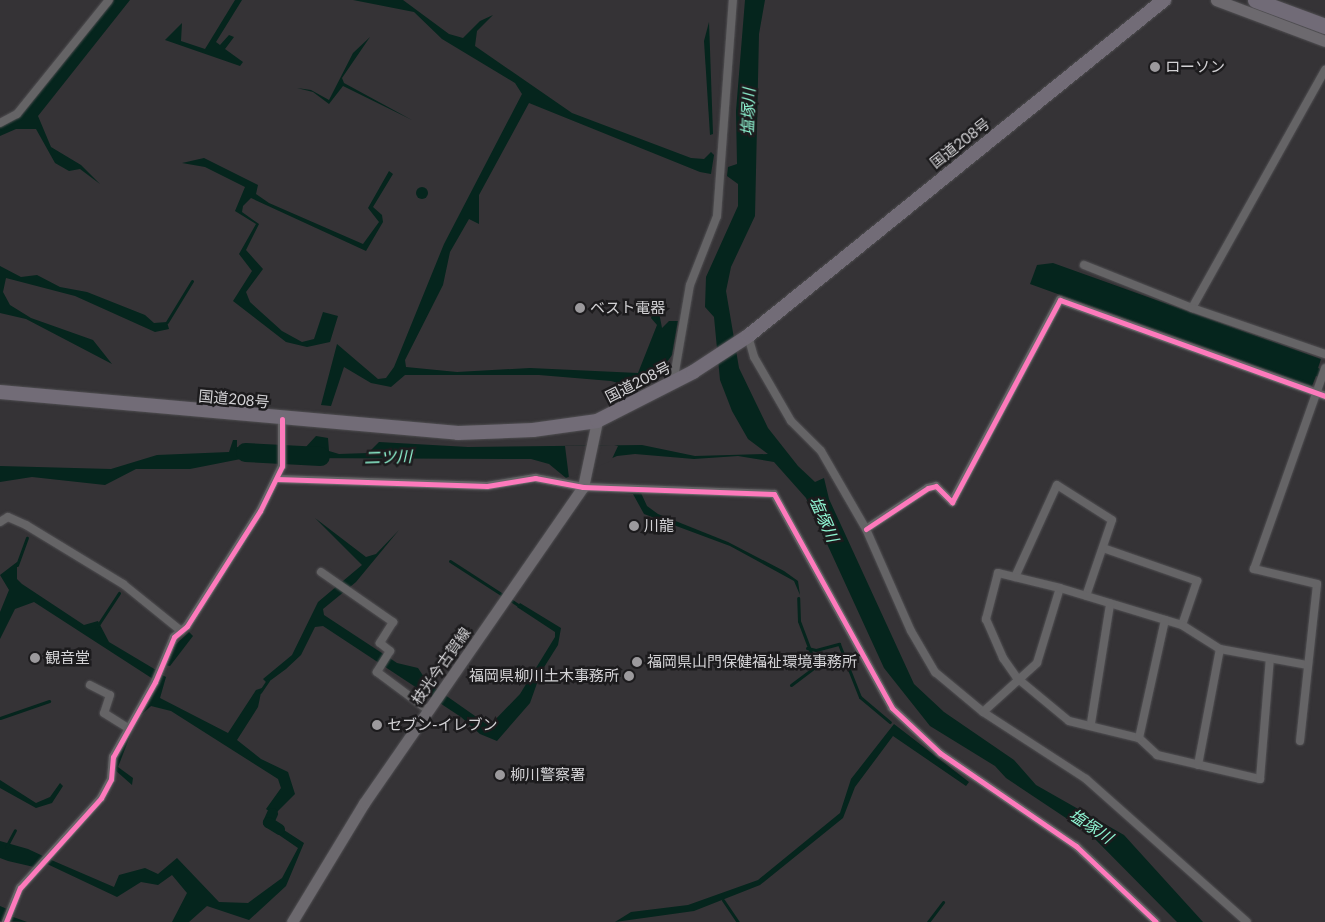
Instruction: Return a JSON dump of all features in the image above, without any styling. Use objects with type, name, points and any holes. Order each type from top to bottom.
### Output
[{"type":"highway","name":"国道208号","points":[[0,392],[282,419],[458,433],[533,430],[597,421],[673,384],[748,336],[1164,0]]},
{"type":"highway","points":[[1255,0],[1325,26]]},
{"type":"main road","points":[[1216,0],[1325,41]]},
{"type":"main road","name":"枝光今古賀線","points":[[292,922],[364,803],[584,483],[594,446],[597,421]]},
{"type":"street","points":[[0,123],[17,114],[109,0]]},
{"type":"street","points":[[673,384],[690,285],[717,216],[733,0]]},
{"type":"street","points":[[1192,308],[1325,70]]},
{"type":"street","points":[[1084,265],[1192,308],[1325,354]]},
{"type":"street","points":[[866,529],[928,488],[936,486],[952,502],[1001,404],[1060,300],[1325,396]]},
{"type":"street","points":[[748,336],[754,357],[791,422],[822,451],[866,529],[911,631],[935,672],[983,712],[1086,779],[1247,922]]},
{"type":"street","points":[[1300,741],[1317,584],[1254,569],[1325,368]]},
{"type":"street","points":[[7,918],[20,888],[101,798],[128,728],[155,682],[174,637],[181,631],[277,479],[282,466],[282,419]]},
{"type":"street","points":[[277,479],[487,486],[535,478],[584,483],[774,494],[892,708],[940,753],[1076,846],[1156,922]]},
{"type":"street","points":[[1015,578],[1057,485],[1112,520],[1086,596]]},
{"type":"street","points":[[0,522],[8,517],[26,525],[124,584],[181,631]]},
{"type":"street","points":[[1103,548],[1197,581],[1182,626]]},
{"type":"street","points":[[321,572],[393,622],[380,643],[390,651],[377,672],[431,707]]},
{"type":"street","points":[[1270,658],[1260,779],[1157,755],[1139,738],[1091,723],[1069,721],[1017,678],[986,619],[998,574],[1060,588],[1165,620],[1182,626],[1220,649],[1270,658],[1307,665]]},
{"type":"street","points":[[983,712],[1017,678],[1037,663],[1060,588]]},
{"type":"street","points":[[1091,723],[1110,604]]},
{"type":"street","points":[[1139,738],[1165,620]]},
{"type":"street","points":[[1198,764],[1220,649]]},
{"type":"street","points":[[90,684],[110,695],[104,713],[128,728]]},
{"type":"water","points":[[114,0],[130,0],[38,116],[51,147],[81,165],[100,184],[80,169],[69,171],[55,163],[36,129],[16,129],[0,136],[0,126],[20,117]]},
{"type":"water","points":[[235,0],[242,0],[216,42],[220,45],[229,35],[234,37],[225,49],[243,62],[240,66],[165,40],[182,23],[181,41],[205,49]]},
{"type":"water","points":[[353,0],[403,0],[449,34],[463,38],[480,21],[493,15],[477,31],[475,46],[572,113],[691,158],[704,159],[711,152],[714,155],[711,174],[700,172],[529,103],[479,195],[479,224],[469,219],[450,252],[443,285],[405,360],[406,367],[457,372],[530,368],[638,373],[657,325],[651,318],[657,302],[662,328],[669,321],[678,321],[672,355],[662,369],[628,386],[611,381],[539,375],[405,375],[391,387],[371,383],[344,367],[331,406],[321,405],[337,344],[378,379],[386,378],[394,367],[444,244],[522,94],[515,83],[442,39],[414,12]]},
{"type":"water","name":"塩塚川","points":[[745,0],[765,0],[759,34],[755,216],[731,267],[726,291],[739,368],[768,428],[798,466],[815,482],[824,478],[829,499],[914,684],[944,712],[1014,760],[1036,785],[1124,835],[1203,922],[1177,922],[1090,834],[1006,778],[995,766],[930,726],[884,668],[806,498],[774,462],[738,456],[694,459],[635,454],[617,456],[566,478],[549,464],[531,459],[293,458],[294,450],[304,449],[316,436],[328,438],[329,451],[339,454],[368,453],[379,442],[468,447],[642,445],[695,456],[768,454],[748,439],[732,411],[720,380],[714,317],[705,307],[706,277],[738,206],[738,184],[727,176],[728,167],[737,164],[736,111]]},
{"type":"water","points":[[709,22],[713,134],[710,135],[704,41]]},
{"type":"water","points":[[370,37],[342,78],[344,83],[412,120],[343,86],[329,104],[313,92],[297,88],[311,90],[329,100],[353,53]]},
{"type":"water","points":[[204,158],[258,185],[256,194],[269,203],[363,244],[379,222],[368,208],[389,171],[393,174],[373,207],[382,215],[383,222],[366,251],[251,198],[243,206],[242,212],[259,224],[246,250],[263,269],[246,292],[250,302],[282,331],[302,342],[314,339],[323,312],[338,316],[330,342],[307,347],[286,342],[233,301],[252,271],[239,254],[256,224],[235,211],[245,187],[205,167],[182,163]]},
{"type":"water","points":[[420,187],[424,187],[428,193],[424,199],[420,199],[416,195],[416,191]]},
{"type":"water","points":[[1053,263],[1321,359],[1318,368],[1325,371],[1325,379],[1316,376],[1312,386],[1030,284],[1037,265]]},
{"type":"water","points":[[0,266],[21,277],[37,275],[60,287],[87,292],[145,315],[154,323],[167,322],[169,329],[155,332],[75,296],[6,278],[3,292],[10,305],[31,318],[93,340],[112,364],[26,319],[0,313]]},
{"type":"water","points":[[233,440],[237,440],[237,447],[271,453],[190,469],[136,469],[105,485],[32,477],[0,482],[0,466],[111,469],[157,455],[229,452]]},
{"type":"water","points":[[597,490],[641,493],[647,506],[658,514],[728,542],[784,571],[798,581],[800,595],[794,581],[730,546],[644,514],[633,494]]},
{"type":"water","points":[[315,518],[366,557],[376,554],[399,530],[356,582],[323,609],[324,615],[397,663],[418,668],[428,683],[485,723],[491,724],[520,694],[555,637],[555,632],[517,607],[520,603],[561,628],[558,645],[541,672],[530,703],[497,741],[480,734],[461,717],[323,626],[315,627],[301,655],[286,669],[267,683],[263,679],[292,655],[318,602],[362,565]]},
{"type":"water","points":[[17,562],[17,579],[22,584],[84,625],[98,621],[109,642],[156,670],[153,679],[34,602],[15,609],[0,639],[0,612],[9,590],[0,575]]},
{"type":"water","points":[[189,632],[193,636],[170,666],[165,665],[173,647]]},
{"type":"water","points":[[162,675],[166,677],[160,698],[228,733],[256,690],[262,688],[258,707],[237,740],[261,759],[288,772],[295,794],[274,815],[266,809],[281,788],[278,779],[171,711],[151,706],[138,718]]},
{"type":"water","points":[[135,723],[118,767],[133,778],[132,785],[115,770],[116,762]]},
{"type":"water","points":[[894,724],[969,782],[966,786],[893,736],[855,787],[843,818],[760,885],[694,911],[615,922],[631,912],[688,905],[758,880],[840,813],[851,779]]},
{"type":"water","points":[[0,780],[36,803],[50,797],[60,783],[63,786],[52,803],[36,808],[0,788]]},
{"type":"water","points":[[267,819],[304,843],[286,886],[249,920],[207,906],[189,922],[172,922],[187,893],[172,875],[158,885],[141,882],[117,897],[45,863],[49,859],[114,887],[119,875],[145,868],[158,874],[177,858],[219,902],[248,903],[282,878],[298,848],[263,824]]},
{"type":"water","points":[[0,841],[28,849],[43,856],[34,867],[8,861],[0,858]]},
{"type":"water","points":[[0,906],[7,909],[5,914],[27,922],[0,921]]},
{"type":"pier","points":[[565,446],[618,446],[611,461],[569,478]]},
{"type":"waterway","points":[[167,322],[192,281]]},
{"type":"waterway","name":"二ツ川","points":[[245,452],[320,456]]},
{"type":"waterway","points":[[17,565],[27,538]]},
{"type":"waterway","points":[[450,561],[504,596]]},
{"type":"waterway","points":[[96,628],[119,593]]},
{"type":"waterway","points":[[791,685],[816,666],[799,621],[798,598]]},
{"type":"waterway","points":[[509,599],[521,607]]},
{"type":"waterway","points":[[807,648],[816,650],[839,644],[860,697],[890,722]]},
{"type":"waterway","points":[[260,692],[268,680]]},
{"type":"waterway","points":[[0,718],[49,701]]},
{"type":"waterway","points":[[272,813],[268,822],[279,829]]},
{"type":"waterway","points":[[6,847],[15,830]]},
{"type":"waterway","points":[[723,900],[738,922]]},
{"type":"waterway","points":[[928,922],[943,902]]},
{"type":"cycle path","points":[[866,529],[928,488],[936,486],[952,502],[1060,300],[1325,396]]},
{"type":"cycle path","points":[[6,922],[20,888],[101,798],[111,779],[113,757],[155,682],[174,637],[187,626],[260,511],[282,466],[282,419]]},
{"type":"cycle path","points":[[277,479],[487,486],[535,478],[583,487],[774,494],[892,708],[940,753],[1076,846],[1156,922]]},
{"type":"place","name":"ローソン","points":[[1155,67]]},
{"type":"place","name":"ベスト電器","points":[[580,308]]},
{"type":"place","name":"川龍","points":[[634,526]]},
{"type":"place","name":"観音堂","points":[[35,658]]},
{"type":"place","name":"福岡県山門保健福祉環境事務所","points":[[637,662]]},
{"type":"place","name":"福岡県柳川土木事務所","points":[[629,676]]},
{"type":"place","name":"セブン-イレブン","points":[[377,725]]},
{"type":"place","name":"柳川警察署","points":[[500,775]]}]
